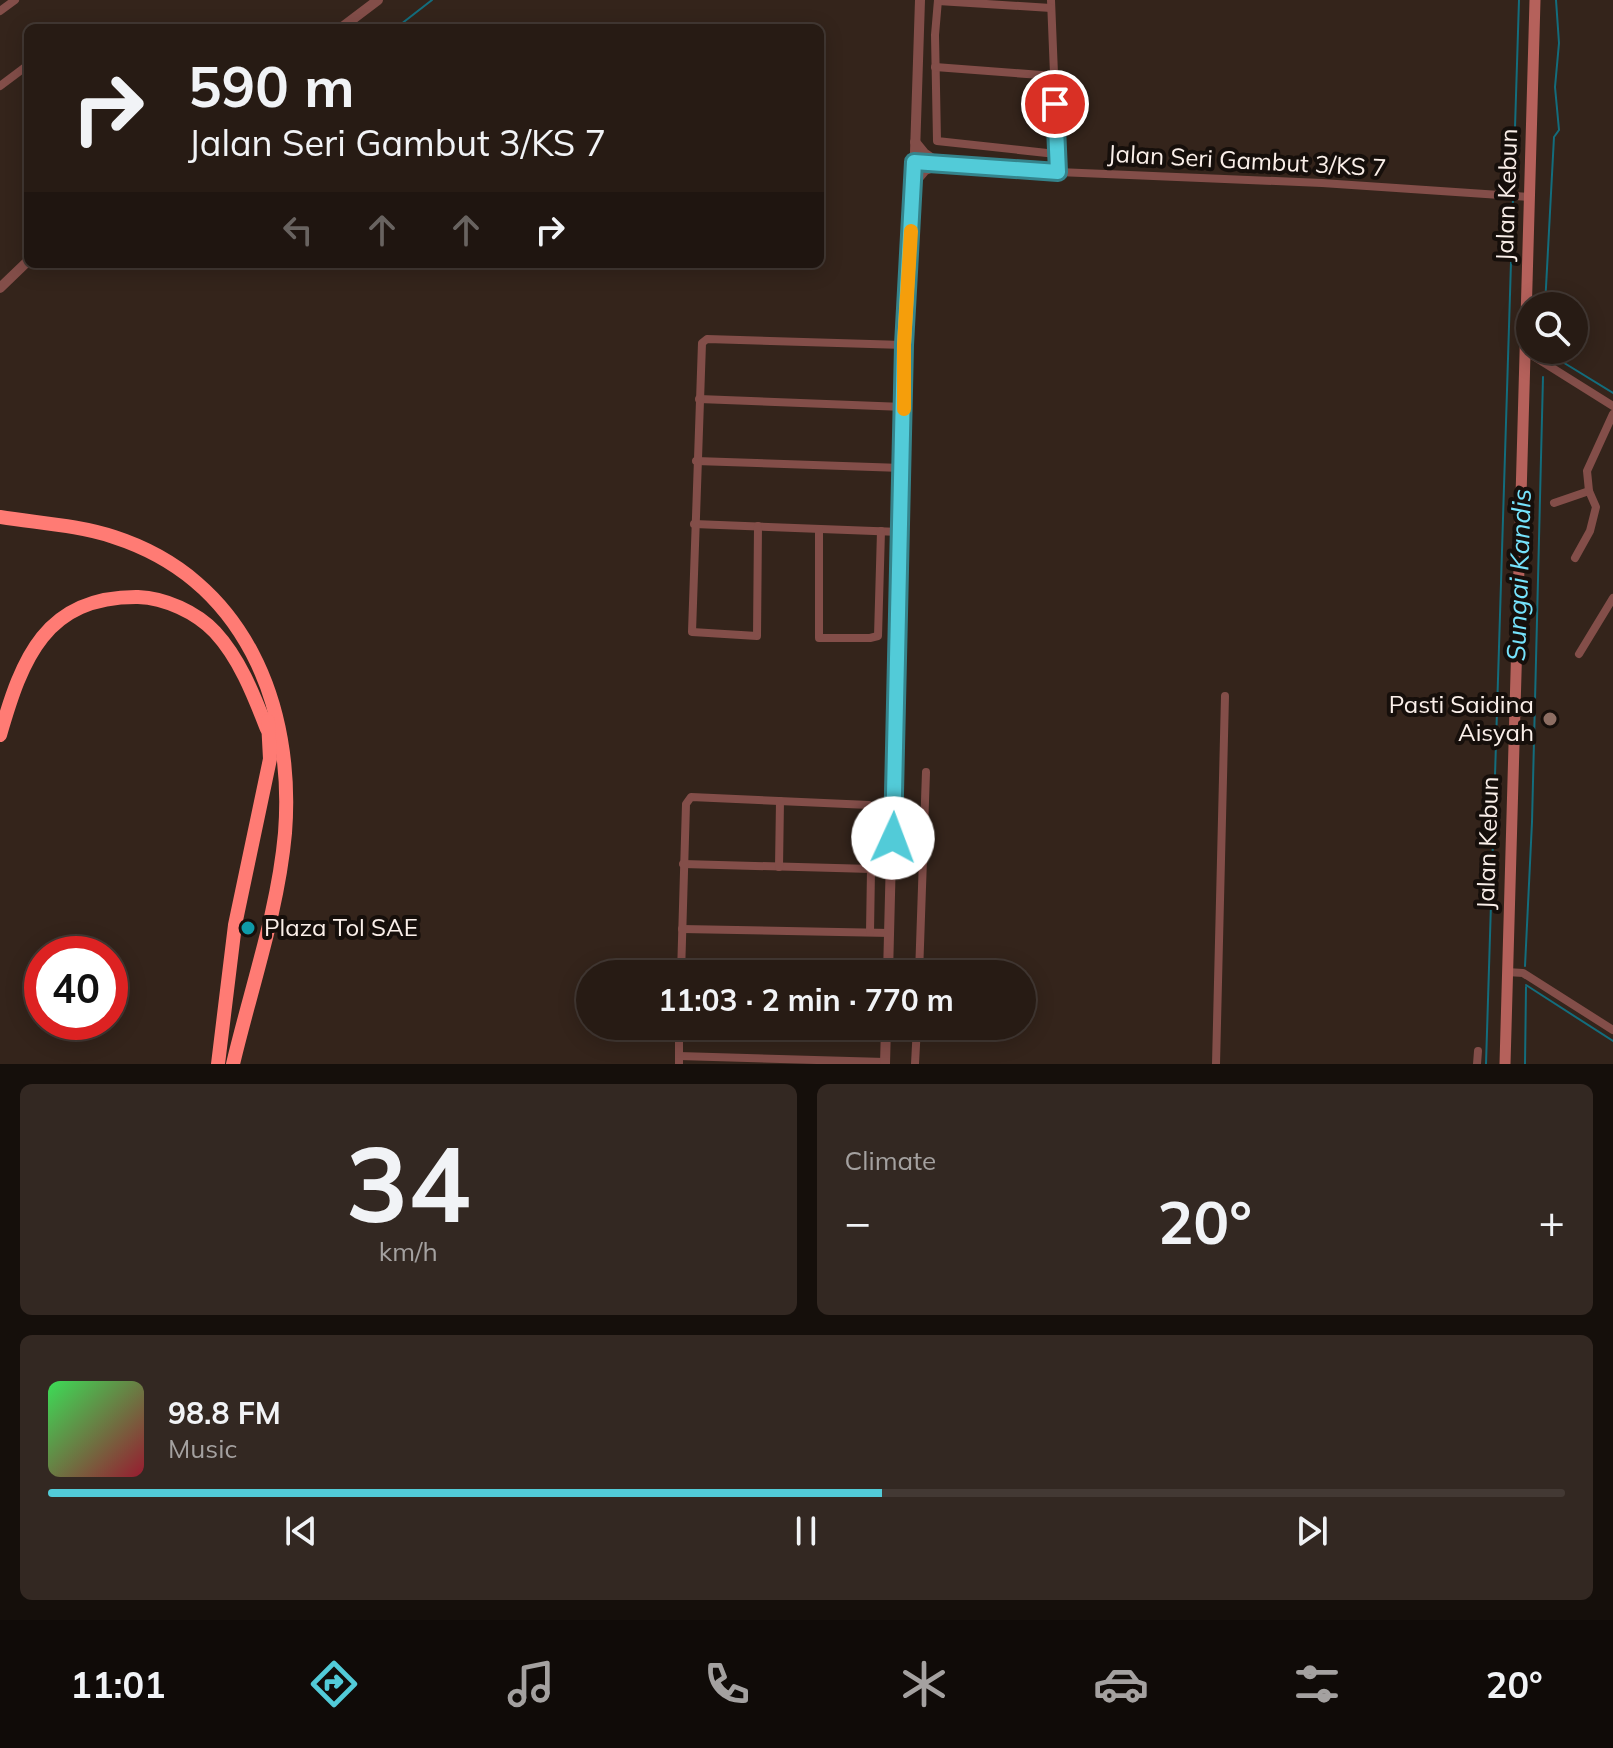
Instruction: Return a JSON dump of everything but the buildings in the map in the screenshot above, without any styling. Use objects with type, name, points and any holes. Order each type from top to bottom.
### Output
[{"type":"highway","points":[[0,517],[94,532],[135,545],[194,580],[235,624],[267,684],[284,758],[284,833],[267,932],[233,1064]]},
{"type":"highway","points":[[0,735],[16,680],[29,656],[54,624],[90,602],[133,597],[181,608],[215,632],[233,656],[270,737]]},
{"type":"highway","points":[[218,1059],[235,925],[264,793],[270,737],[258,682],[228,631]]},
{"type":"main road","name":"Jalan Kebun","points":[[1522,292],[1518,196],[1535,0]]},
{"type":"main road","name":"Jalan Kebun","points":[[1505,1064],[1525,364]]},
{"type":"street","points":[[0,11],[15,0]]},
{"type":"street","points":[[346,24],[378,0]]},
{"type":"street","points":[[889,960],[904,345],[914,183],[920,0]]},
{"type":"street","points":[[1056,154],[939,142],[935,138],[938,1],[1051,4],[1058,172]]},
{"type":"street","points":[[935,67],[1054,76]]},
{"type":"street","points":[[0,86],[24,68]]},
{"type":"street","points":[[915,142],[940,164]]},
{"type":"street","name":"Jalan Seri Gambut 3/KS 7","points":[[914,162],[1518,196]]},
{"type":"street","points":[[914,183],[925,170],[940,164]]},
{"type":"street","points":[[0,288],[24,265]]},
{"type":"street","points":[[758,526],[757,636],[696,634],[691,630],[696,461],[704,340],[904,345]]},
{"type":"street","points":[[1546,364],[1613,406]]},
{"type":"street","points":[[699,399],[904,407]]},
{"type":"street","points":[[1575,558],[1590,531],[1596,507],[1589,491],[1587,471],[1613,414]]},
{"type":"street","points":[[696,461],[902,468]]},
{"type":"street","points":[[1554,503],[1589,491]]},
{"type":"street","points":[[694,524],[900,532]]},
{"type":"street","points":[[819,529],[819,638],[870,638],[879,634],[881,531]]},
{"type":"street","points":[[1579,654],[1613,598]]},
{"type":"street","points":[[1216,1064],[1225,696]]},
{"type":"street","points":[[919,960],[926,772]]},
{"type":"street","points":[[681,960],[686,804],[691,797],[872,807],[870,932]]},
{"type":"street","points":[[779,867],[780,801]]},
{"type":"street","points":[[683,864],[872,869]]},
{"type":"street","points":[[682,929],[890,933]]},
{"type":"street","points":[[1507,972],[1523,973],[1613,1030]]},
{"type":"street","points":[[679,1060],[885,1063],[886,1040]]},
{"type":"street","points":[[915,1064],[916,1040]]},
{"type":"street","points":[[1477,1064],[1478,1051]]},
{"type":"waterway","points":[[401,24],[432,0]]},
{"type":"waterway","points":[[1513,191],[1519,0]]},
{"type":"waterway","name":"Sungai Kandis","points":[[1546,292],[1554,137],[1559,130],[1555,87],[1559,43],[1556,0]]},
{"type":"waterway","points":[[1486,1064],[1513,198]]},
{"type":"waterway","points":[[1566,364],[1613,393]]},
{"type":"waterway","name":"Sungai Kandis","points":[[1525,966],[1532,822],[1543,377]]},
{"type":"waterway","points":[[1526,985],[1613,1041]]},
{"type":"waterway","name":"Sungai Kandis","points":[[1525,1064],[1526,987]]},
{"type":"slow traffic","points":[[904,409],[904,345],[911,231]]},
{"type":"place","name":"Pasti Saidina Aisyah","points":[[1550,719]]},
{"type":"place","name":"Plaza Tol SAE","points":[[248,928]]},
{"type":"route","points":[[893,838],[904,345],[914,162],[1058,172],[1055,104]]}]
